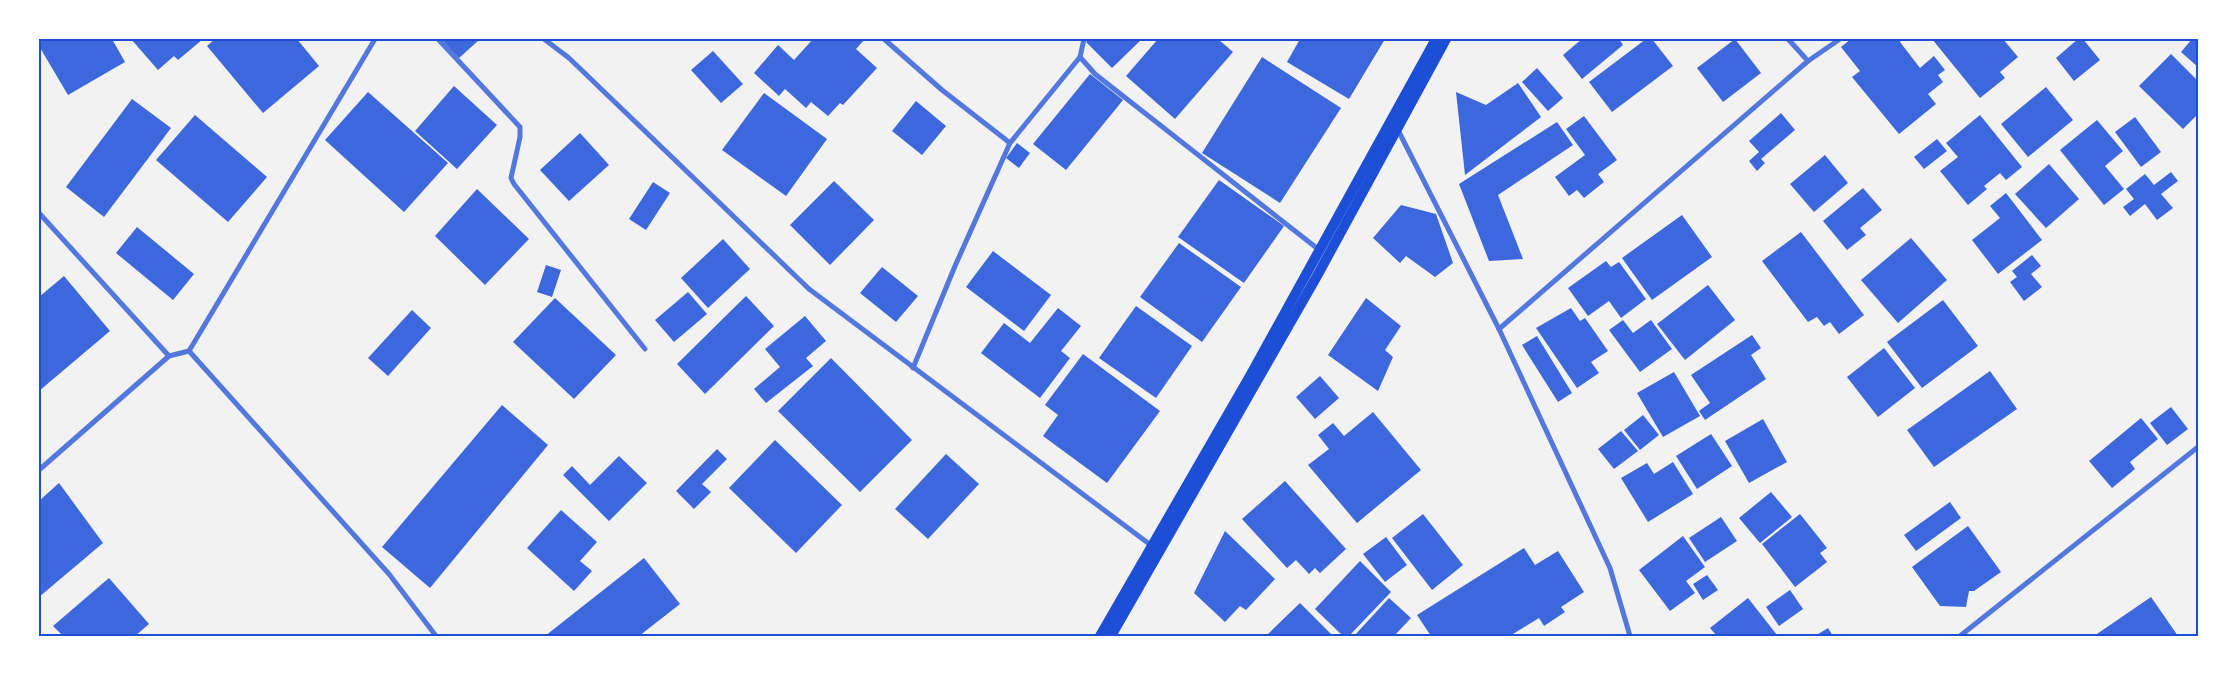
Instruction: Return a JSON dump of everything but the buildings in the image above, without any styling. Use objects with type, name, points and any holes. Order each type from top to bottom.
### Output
[{"type":"main road","points":[[1111,636],[1254,378],[1318,249],[1436,39]]},
{"type":"main road","points":[[1100,636],[1254,378],[1398,130],[1446,39]]},
{"type":"street","points":[[39,470],[169,356],[189,351],[375,39]]},
{"type":"street","points":[[438,39],[520,127],[520,137],[511,178],[514,184],[645,349]]},
{"type":"street","points":[[544,39],[569,58],[808,289],[1152,546]]},
{"type":"street","points":[[884,39],[942,90],[1010,143]]},
{"type":"street","points":[[913,368],[955,266],[1010,143],[1080,57],[1084,39]]},
{"type":"street","points":[[1788,39],[1808,61]]},
{"type":"street","points":[[1499,329],[1808,61],[1840,39]]},
{"type":"street","points":[[1080,57],[1095,74],[1318,249]]},
{"type":"street","points":[[1398,130],[1499,329],[1610,568],[1630,636]]},
{"type":"street","points":[[39,213],[169,356]]},
{"type":"street","points":[[189,351],[389,574],[436,636]]},
{"type":"street","points":[[1960,636],[2198,446]]}]
